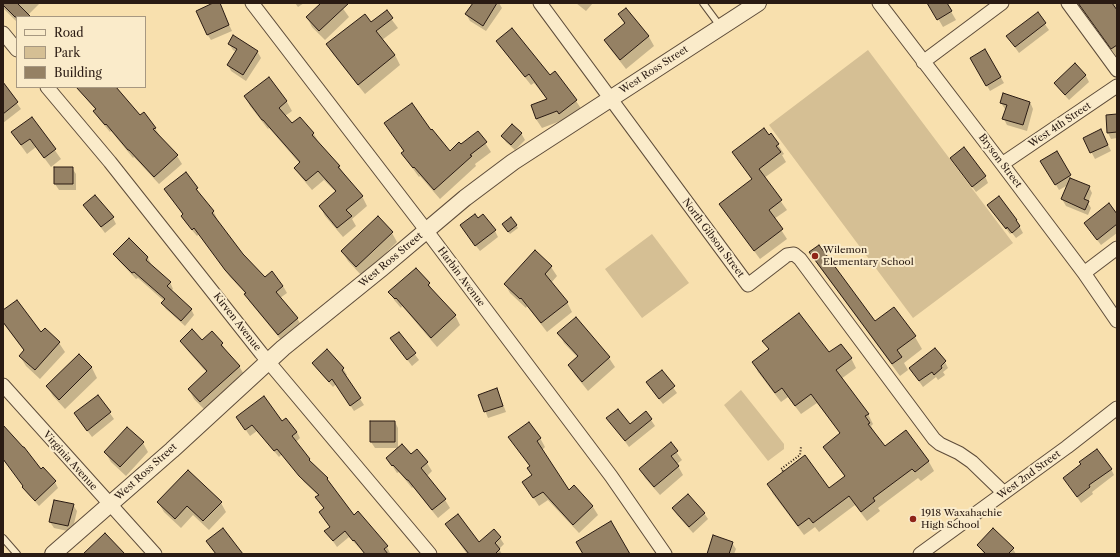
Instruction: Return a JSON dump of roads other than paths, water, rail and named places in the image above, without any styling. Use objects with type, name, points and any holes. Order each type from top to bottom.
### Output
[{"type":"street","name":"Harbin Avenue","points":[[252,3],[426,230],[611,476],[665,554]]},
{"type":"street","name":"North Gibson Street","points":[[540,3],[748,285],[787,255],[794,254],[800,258],[934,439],[972,462],[1004,492]]},
{"type":"street","name":"West Ross Street","points":[[53,554],[172,450],[268,361],[465,198],[512,162],[758,3]]},
{"type":"street","name":"Bryson Street","points":[[879,3],[1002,164],[1084,274],[1117,322]]},
{"type":"street","points":[[923,62],[1002,3]]},
{"type":"street","points":[[1068,3],[1117,70]]},
{"type":"street","points":[[3,33],[16,49]]},
{"type":"street","name":"West 4th Street","points":[[1002,164],[1117,86]]},
{"type":"street","name":"Kirven Avenue","points":[[48,88],[110,162],[268,361],[430,554]]},
{"type":"street","points":[[1084,274],[1117,248]]},
{"type":"street","name":"Virginia Avenue","points":[[3,385],[109,505],[155,554]]},
{"type":"street","name":"West 2nd Street","points":[[928,552],[1004,492],[1067,447],[1117,408]]},
{"type":"lane","points":[[703,3],[721,27]]},
{"type":"lane","points":[[3,538],[17,554]]},
{"type":"place","name":"Wilemon Elementary School","points":[[815,256]]},
{"type":"place","name":"1918 Waxahachie High School","points":[[913,519]]}]
